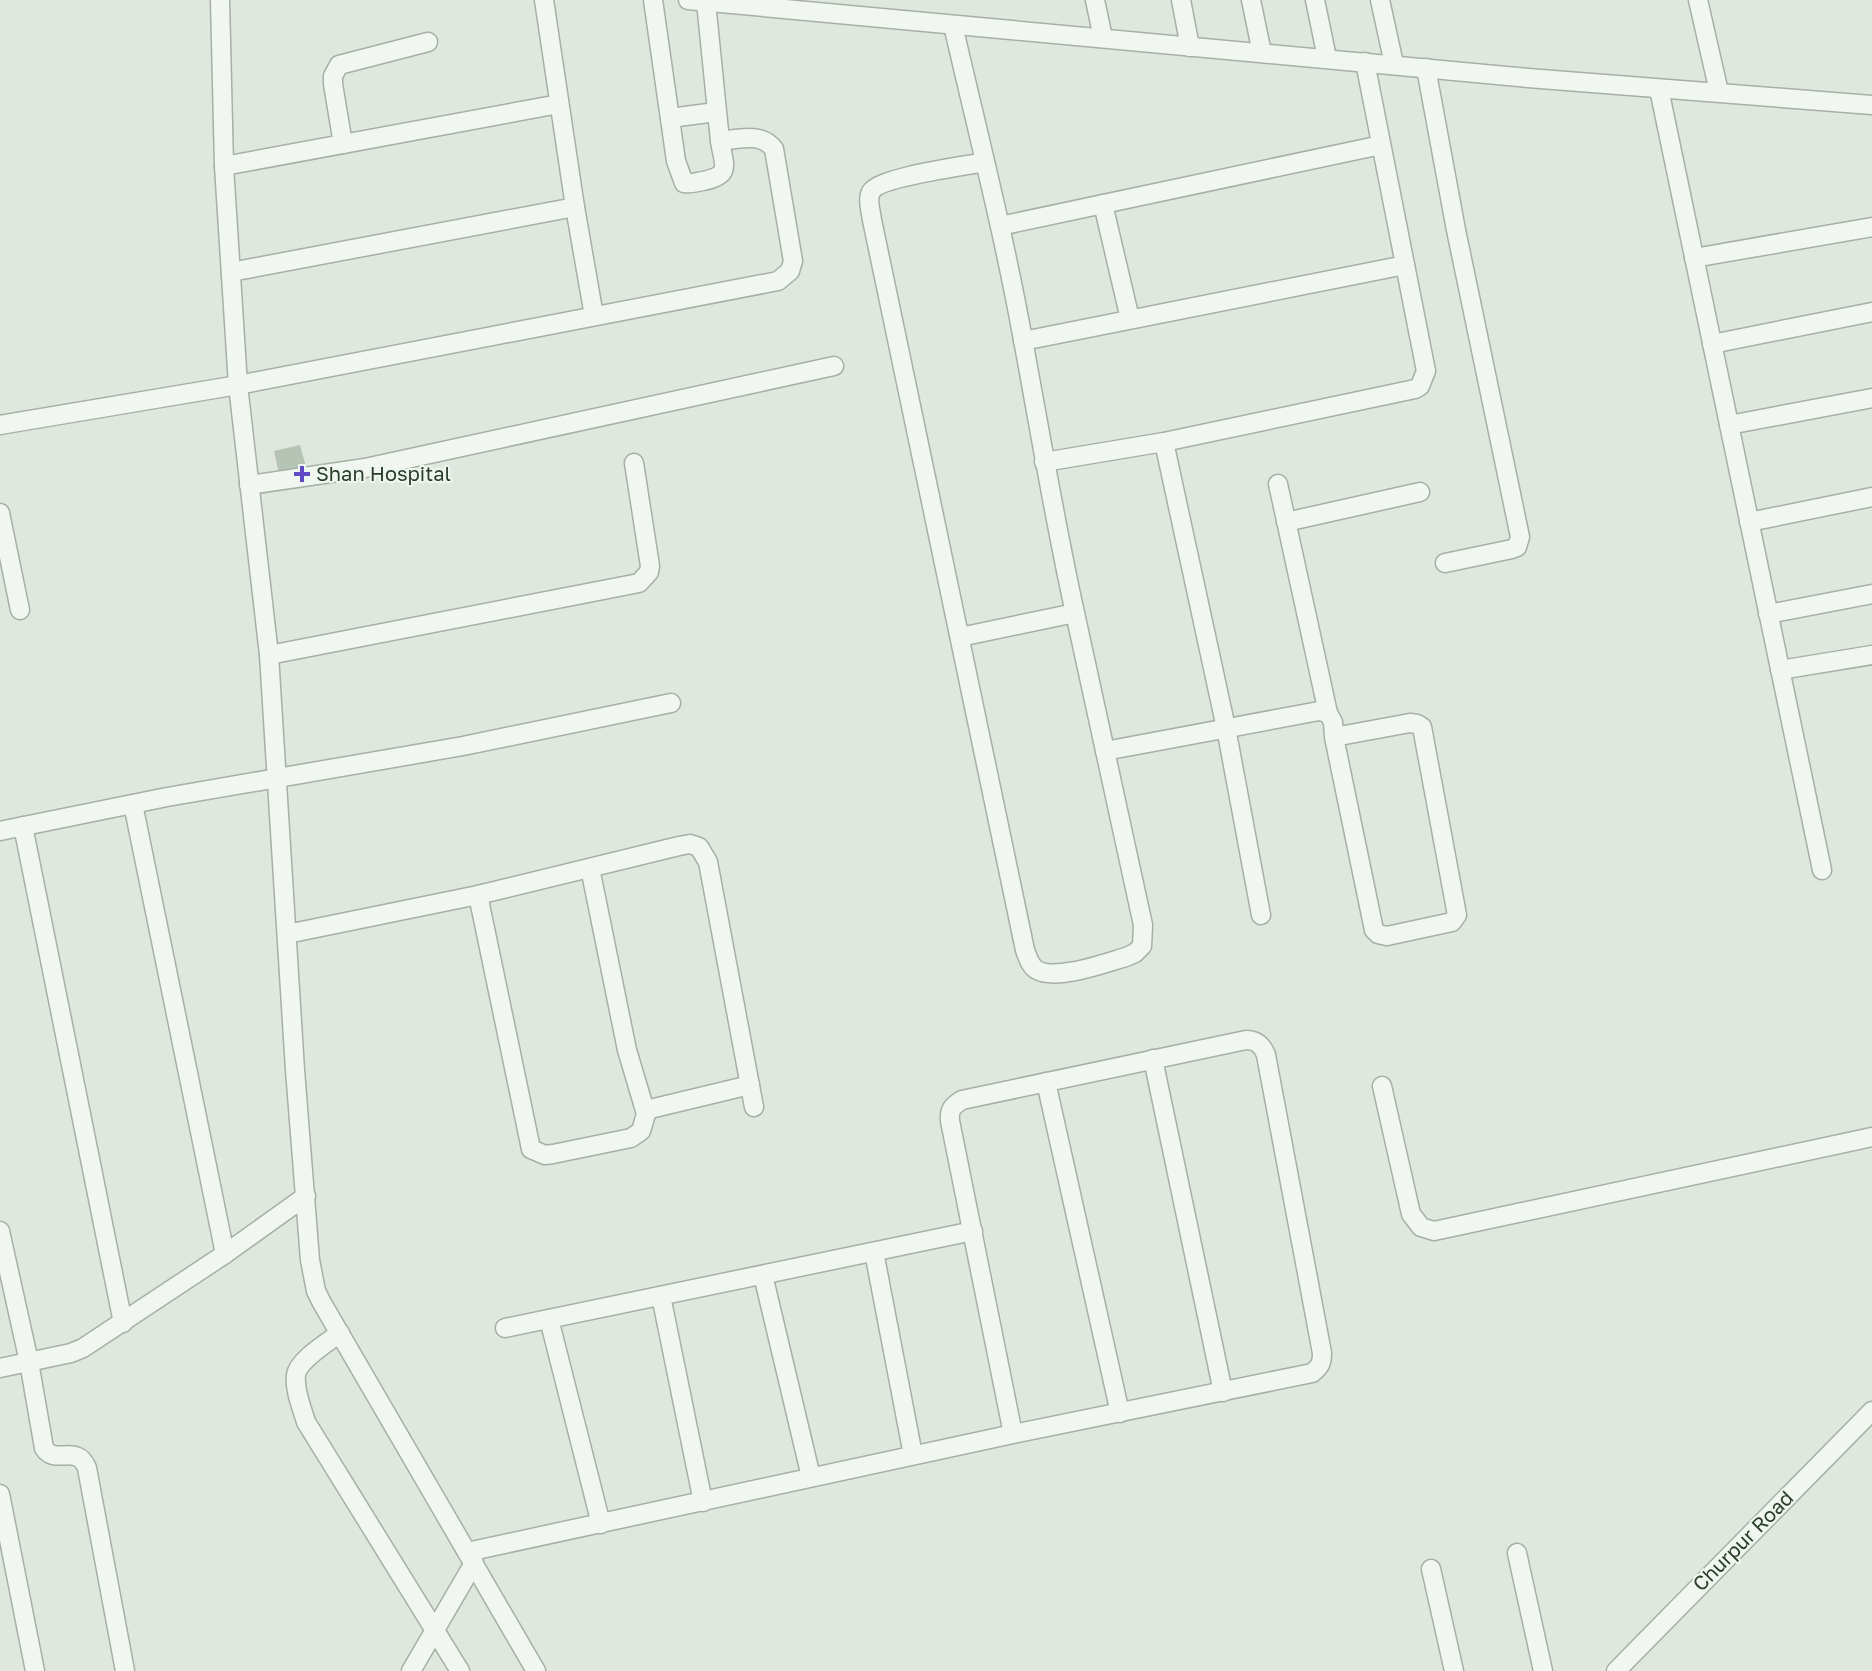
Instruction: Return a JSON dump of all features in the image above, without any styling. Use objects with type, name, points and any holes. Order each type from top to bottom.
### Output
[{"type":"street","points":[[220,0],[224,166],[238,385],[268,654],[278,777],[299,1122],[313,1279],[322,1304],[536,1671]]},
{"type":"street","points":[[544,0],[594,316]]},
{"type":"street","points":[[653,0],[676,161],[684,183],[690,184],[718,178],[724,167],[697,1],[1659,89],[1872,105]]},
{"type":"street","points":[[1095,0],[1103,38]]},
{"type":"street","points":[[1180,0],[1190,47]]},
{"type":"street","points":[[1251,0],[1262,53]]},
{"type":"street","points":[[1315,0],[1327,58]]},
{"type":"street","points":[[1380,0],[1394,64]]},
{"type":"street","points":[[1698,0],[1719,92]]},
{"type":"street","points":[[953,24],[1000,226],[1044,462],[1143,925],[1142,945],[1135,953],[1062,973],[1038,970],[1030,962],[1025,950],[872,220],[870,198],[871,191],[876,186],[893,179],[985,162]]},
{"type":"street","points":[[343,144],[333,84],[333,76],[339,65],[428,42]]},
{"type":"street","points":[[1044,462],[1164,442],[1415,390],[1420,386],[1426,371],[1365,62]]},
{"type":"street","points":[[1426,68],[1456,231],[1520,537],[1517,547],[1512,549],[1444,563]]},
{"type":"street","points":[[1659,89],[1821,870]]},
{"type":"street","points":[[224,166],[559,104]]},
{"type":"street","points":[[670,118],[716,112]]},
{"type":"street","points":[[0,425],[238,385],[778,281],[790,271],[793,261],[774,148],[766,141],[753,138],[720,141]]},
{"type":"street","points":[[1000,226],[1381,145]]},
{"type":"street","points":[[1103,204],[1130,319]]},
{"type":"street","points":[[231,272],[575,207]]},
{"type":"street","points":[[1694,258],[1872,227]]},
{"type":"street","points":[[1023,340],[1405,265]]},
{"type":"street","points":[[1712,344],[1872,312]]},
{"type":"street","points":[[249,485],[365,468],[834,366]]},
{"type":"street","points":[[1729,425],[1872,398]]},
{"type":"street","points":[[1164,442],[1226,728],[1261,915]]},
{"type":"street","points":[[268,654],[639,583],[649,572],[650,566],[634,463]]},
{"type":"street","points":[[1278,484],[1328,713],[1333,722],[1335,737],[1374,930],[1377,934],[1387,936],[1452,922],[1457,915],[1422,727],[1410,723],[1335,737]]},
{"type":"street","points":[[1286,522],[1420,492]]},
{"type":"street","points":[[1749,522],[1872,497]]},
{"type":"street","points":[[0,513],[20,610]]},
{"type":"street","points":[[1768,614],[1872,594]]},
{"type":"street","points":[[960,637],[1075,613]]},
{"type":"street","points":[[1780,670],[1872,655]]},
{"type":"street","points":[[0,831],[278,777],[464,746],[671,704]]},
{"type":"street","points":[[1105,751],[1319,711],[1328,713]]},
{"type":"street","points":[[133,804],[225,1254]]},
{"type":"street","points":[[23,826],[123,1323]]},
{"type":"street","points":[[287,934],[478,895],[679,846],[690,844],[699,847],[708,862],[754,1107]]},
{"type":"street","points":[[590,868],[627,1050],[646,1114]]},
{"type":"street","points":[[478,895],[531,1149],[544,1155],[631,1138],[641,1131],[646,1114],[654,1107],[750,1085]]},
{"type":"street","points":[[411,1671],[471,1557],[601,1524],[811,1477],[1223,1392],[1312,1373],[1318,1369],[1322,1363],[1322,1353],[1266,1055],[1260,1044],[1246,1040],[962,1100],[953,1105],[950,1121],[1013,1434]]},
{"type":"street","points":[[1153,1059],[1223,1392]]},
{"type":"street","points":[[1046,1082],[1120,1413]]},
{"type":"street","points":[[1382,1086],[1411,1214],[1421,1227],[1434,1231],[1872,1137]]},
{"type":"street","points":[[0,1368],[71,1353],[83,1348],[225,1254],[306,1196]]},
{"type":"street","points":[[0,1231],[29,1362],[44,1448],[47,1453],[54,1456],[79,1457],[87,1468],[126,1671]]},
{"type":"street","points":[[505,1328],[973,1232]]},
{"type":"street","points":[[874,1252],[913,1455]]},
{"type":"street","points":[[764,1275],[811,1477]]},
{"type":"street","points":[[661,1296],[703,1502]]},
{"type":"street","points":[[549,1319],[601,1524]]},
{"type":"street","points":[[340,1333],[303,1362],[298,1369],[296,1377],[306,1422],[460,1671]]},
{"type":"street","name":"Churpur Road","points":[[1616,1671],[1872,1411]]},
{"type":"street","points":[[0,1494],[35,1671]]},
{"type":"street","points":[[1517,1552],[1543,1671]]},
{"type":"street","points":[[1431,1569],[1454,1671]]},
{"type":"building","points":[[300,445],[306,467],[279,474],[274,451]]},
{"type":"place","name":"Shan Hospital","points":[[302,474]]}]
